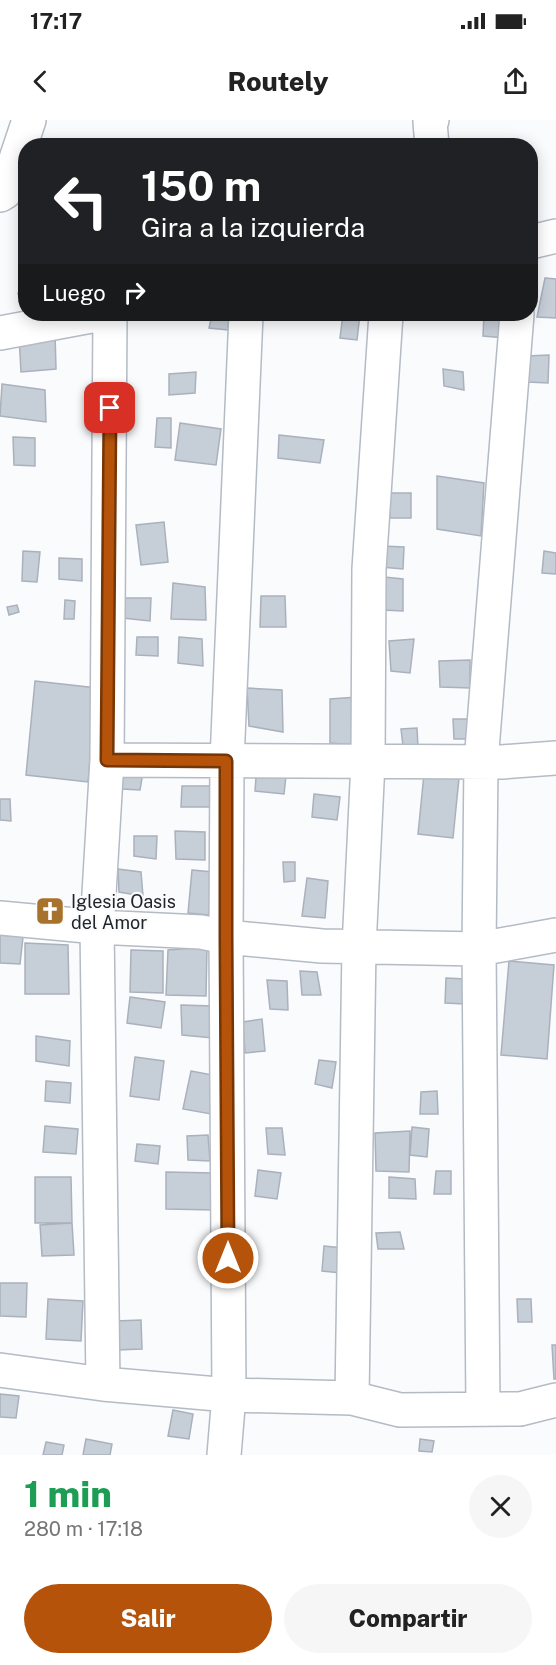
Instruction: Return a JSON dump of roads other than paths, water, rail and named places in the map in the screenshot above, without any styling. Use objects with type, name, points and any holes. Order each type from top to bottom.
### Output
[{"type":"street","points":[[23,138],[29,120]]},
{"type":"street","points":[[431,138],[430,122],[432,120]]},
{"type":"street","points":[[0,195],[5,192],[18,153]]},
{"type":"street","points":[[538,240],[556,236]]},
{"type":"street","points":[[0,333],[64,321]]},
{"type":"street","points":[[103,1384],[97,927],[107,760],[110,321]]},
{"type":"street","points":[[224,1455],[230,1395],[226,761],[246,321]]},
{"type":"street","points":[[352,1398],[358,947],[368,762],[369,569],[386,321]]},
{"type":"street","points":[[483,1408],[479,949],[481,762],[516,321]]},
{"type":"street","points":[[107,760],[481,762],[556,758]]},
{"type":"street","points":[[0,918],[97,927],[192,932],[322,946],[479,949],[556,935]]},
{"type":"street","points":[[0,1370],[103,1384],[230,1395],[352,1398],[400,1410],[520,1409],[556,1400]]},
{"type":"place","name":"Iglesia Oasis del Amor","points":[[50,911]]}]
